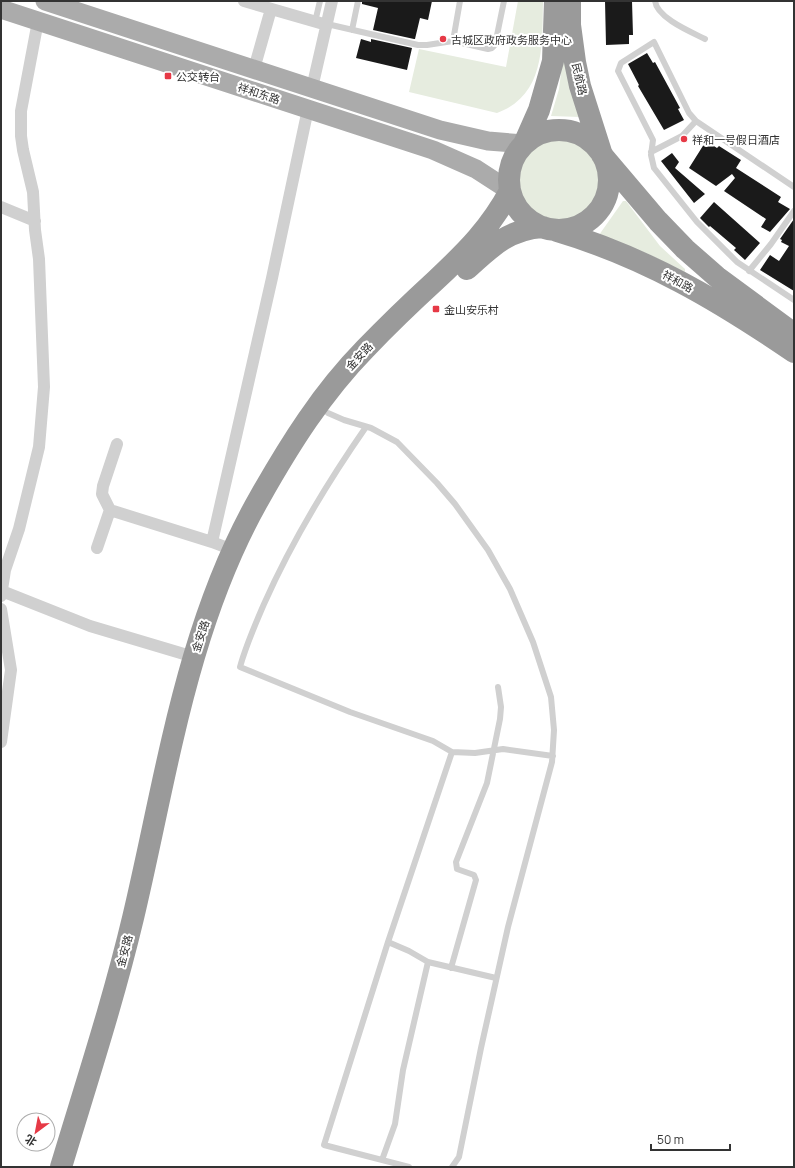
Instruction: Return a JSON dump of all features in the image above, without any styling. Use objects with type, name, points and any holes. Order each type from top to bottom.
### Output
[{"type":"highway","points":[[555,1],[552,66],[539,110],[524,144],[513,159],[510,167],[510,191],[515,204],[527,218],[547,228],[561,230],[579,226],[587,221],[600,208],[606,195],[609,182],[607,168],[602,155]]},
{"type":"highway","name":"民航路","points":[[570,1],[570,25],[575,62],[582,92],[602,155]]},
{"type":"highway","points":[[524,144],[543,133],[556,130],[565,130],[582,136],[597,148],[658,221],[685,249],[722,281],[794,334]]},
{"type":"highway","name":"金安路","points":[[61,1167],[133,920],[176,722],[194,657],[211,604],[233,550],[255,505],[276,469],[296,436],[327,392],[365,348],[473,245],[497,215],[510,191]]},
{"type":"highway","name":"金安路","points":[[76,1167],[146,923],[192,717],[213,641],[233,584],[254,536],[299,456],[328,413],[356,378],[375,358],[500,240],[525,229],[547,228]]},
{"type":"highway","name":"祥和路","points":[[547,228],[607,248],[661,271],[730,310],[794,352]]},
{"type":"main road","name":"祥和东路","points":[[45,1],[440,130],[488,141],[524,144]]},
{"type":"main road","name":"祥和东路","points":[[1,9],[448,156],[476,169],[510,191]]},
{"type":"street","points":[[244,1],[323,23]]},
{"type":"street","points":[[312,88],[323,23],[332,1]]},
{"type":"street","points":[[254,69],[271,9]]},
{"type":"street","points":[[38,21],[21,111],[20,124],[23,150],[33,192],[39,259],[44,394],[39,447],[19,529],[3,569],[1,594],[90,626],[194,657]]},
{"type":"street","points":[[212,542],[272,278],[308,109]]},
{"type":"street","points":[[1,207],[35,221]]},
{"type":"street","points":[[98,548],[110,510],[102,494],[102,486],[117,444]]},
{"type":"street","points":[[110,510],[233,550]]},
{"type":"street","points":[[1,609],[11,670],[1,742]]},
{"type":"lane","points":[[320,1],[323,23],[418,45],[453,41],[488,49],[492,48],[495,44],[504,1]]},
{"type":"lane","points":[[352,30],[358,1]]},
{"type":"lane","points":[[453,41],[460,1]]},
{"type":"lane","points":[[655,1],[658,9],[669,18],[680,26],[705,39]]},
{"type":"lane","points":[[794,188],[696,121],[689,113],[654,42],[623,60],[618,71],[652,140],[651,152],[654,168],[697,222],[737,262],[794,300]]},
{"type":"lane","points":[[651,152],[682,136],[696,121]]},
{"type":"lane","points":[[749,271],[771,244],[794,211]]},
{"type":"lane","points":[[328,413],[366,427],[397,442],[437,483],[472,527],[510,589],[522,615],[540,662],[551,697],[554,730],[553,756],[496,978],[459,1157],[452,1167]]},
{"type":"lane","points":[[366,427],[321,494],[296,537],[266,601],[240,667],[350,712],[433,740],[452,752],[475,753],[503,749],[553,756]]},
{"type":"lane","points":[[452,968],[476,880],[474,875],[457,869],[456,862],[486,783],[500,719],[501,707],[498,687]]},
{"type":"lane","points":[[409,1167],[324,1145],[388,942],[452,752]]},
{"type":"lane","points":[[388,942],[409,951],[428,962],[496,978]]},
{"type":"lane","points":[[382,1160],[395,1124],[404,1070],[428,962]]},
{"type":"shaded area","points":[[518,1],[543,1],[542,34],[541,51],[533,81],[525,94],[513,105],[497,113],[409,92],[419,49],[506,67]]},
{"type":"shaded area","points":[[563,57],[580,117],[551,116],[559,89]]},
{"type":"shaded area","points":[[560,138],[568,139],[583,145],[595,157],[601,172],[601,188],[595,203],[583,215],[568,221],[560,222],[552,221],[537,215],[525,203],[519,188],[518,180],[519,172],[525,157],[537,145],[552,139]]},
{"type":"shaded area","points":[[623,201],[626,201],[660,246],[685,269],[685,272],[648,254],[599,235]]},
{"type":"building","points":[[362,1],[432,1],[428,20],[420,18],[414,39],[373,30],[378,8],[362,4]]},
{"type":"building","points":[[605,1],[632,1],[633,35],[629,35],[629,44],[606,45]]},
{"type":"building","points":[[361,39],[371,42],[371,39],[412,48],[407,70],[356,58]]},
{"type":"building","points":[[647,53],[653,63],[655,62],[680,108],[678,109],[684,120],[664,130],[638,86],[639,85],[628,64]]},
{"type":"building","points":[[706,141],[717,148],[719,146],[741,160],[736,168],[781,197],[778,202],[790,209],[770,232],[761,227],[766,219],[724,191],[735,178],[732,174],[716,186],[689,168]]},
{"type":"building","points":[[672,153],[679,162],[675,168],[705,194],[694,203],[661,161]]},
{"type":"building","points":[[714,202],[760,243],[745,260],[734,250],[736,248],[700,218]]},
{"type":"building","points":[[794,219],[794,291],[760,270],[770,255],[779,261],[789,246],[781,242],[782,240],[780,239]]},
{"type":"place","name":"古城区政府政务服务中心","points":[[443,39]]},
{"type":"place","name":"公交转台","points":[[168,76]]},
{"type":"place","name":"祥和一号假日酒店","points":[[684,139]]},
{"type":"place","name":"金山安乐村","points":[[436,309]]}]
